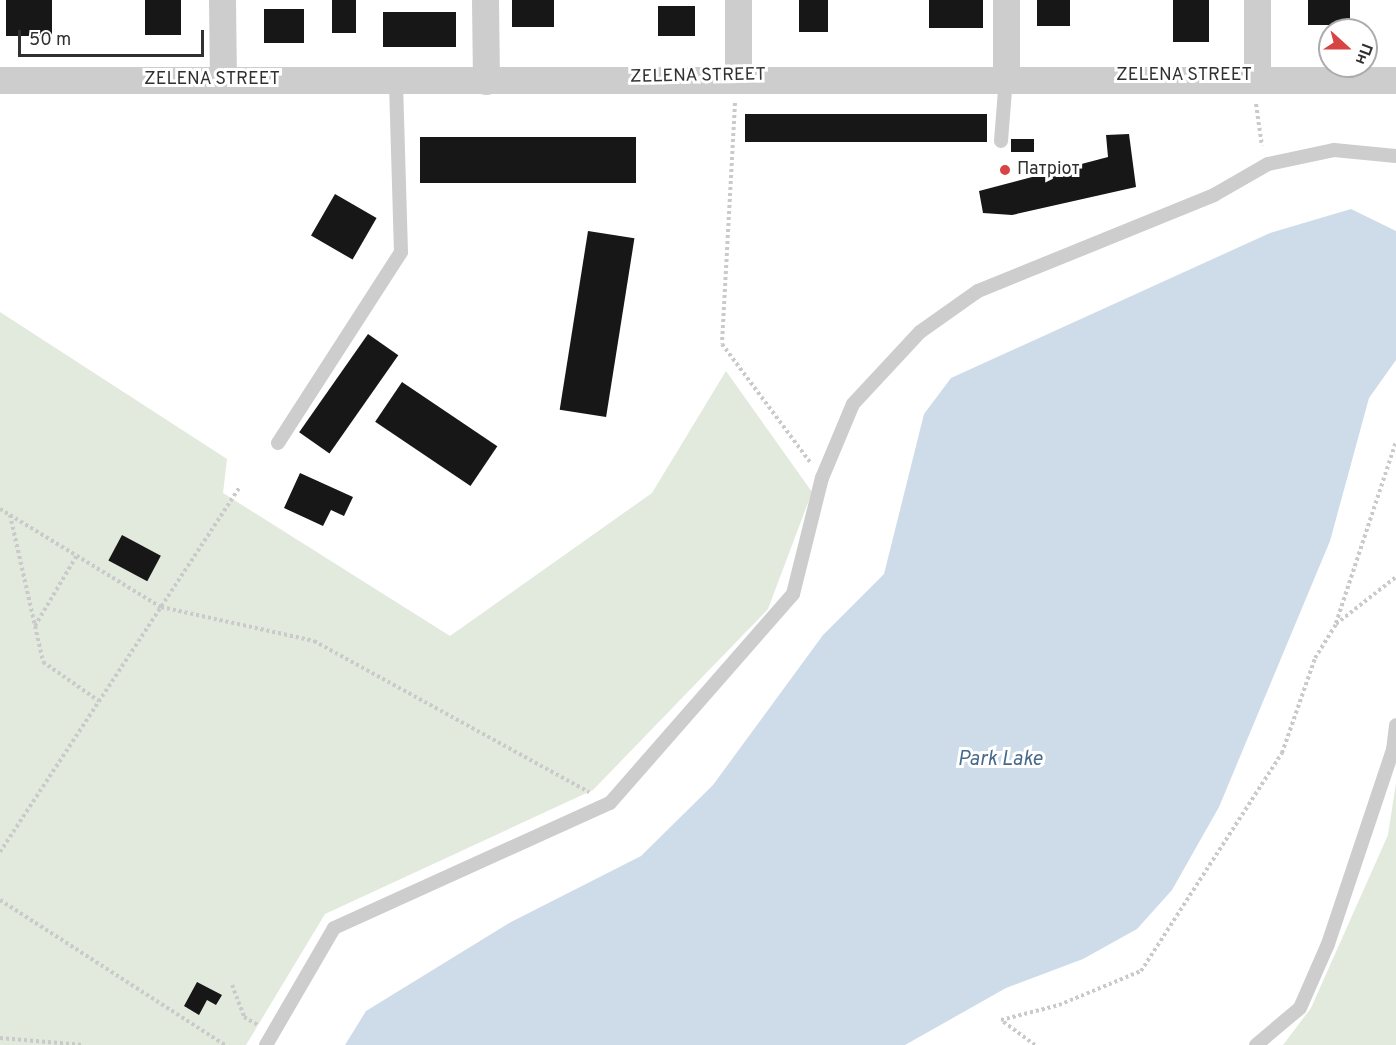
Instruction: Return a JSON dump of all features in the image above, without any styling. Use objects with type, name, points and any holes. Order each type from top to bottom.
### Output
[{"type":"street","points":[[222,0],[222,79]]},
{"type":"street","points":[[485,0],[486,81]]},
{"type":"street","points":[[738,0],[738,76]]},
{"type":"street","points":[[1006,0],[1006,77]]},
{"type":"street","points":[[1257,0],[1257,76]]},
{"type":"street","name":"ZELENA STREET","points":[[0,80],[486,81],[738,76],[1257,76],[1396,80]]},
{"type":"lane","points":[[1001,141],[1006,77]]},
{"type":"lane","points":[[278,443],[401,252],[396,80]]},
{"type":"lane","points":[[266,1045],[334,928],[610,803],[793,594],[822,478],[853,404],[920,332],[978,291],[1214,195],[1268,164],[1334,150],[1396,156]]},
{"type":"lane","points":[[1256,1045],[1300,1008],[1328,944],[1393,750],[1396,724]]},
{"type":"path","points":[[738,76],[722,344],[822,478]]},
{"type":"path","points":[[1257,76],[1255,126],[1268,164]]},
{"type":"path","points":[[1035,1045],[1001,1020],[1107,988],[1141,971],[1180,916],[1282,753],[1315,658],[1336,624],[1396,441]]},
{"type":"path","points":[[0,852],[240,487]]},
{"type":"path","points":[[0,509],[161,607],[314,641],[610,803]]},
{"type":"path","points":[[10,515],[43,662],[99,702]]},
{"type":"path","points":[[35,627],[77,555]]},
{"type":"path","points":[[1336,624],[1396,578]]},
{"type":"path","points":[[0,900],[225,1045]]},
{"type":"path","points":[[232,986],[244,1017],[273,1032]]},
{"type":"path","points":[[0,1038],[84,1045]]},
{"type":"shaded area","points":[[0,312],[227,459],[223,493],[450,636],[652,493],[726,371],[812,492],[768,609],[593,790],[325,914],[246,1045],[0,1045]]},
{"type":"shaded area","points":[[1396,783],[1396,1045],[1283,1045],[1311,1008],[1388,835]]},
{"type":"water","name":"Park Lake","points":[[1351,209],[1396,231],[1396,360],[1369,398],[1330,541],[1219,807],[1172,890],[1137,929],[1083,959],[1006,988],[905,1045],[345,1045],[366,1011],[511,922],[641,856],[713,785],[823,635],[884,574],[924,414],[951,378],[1270,233]]},
{"type":"building","points":[[6,0],[52,0],[52,36],[6,36]]},
{"type":"building","points":[[145,0],[181,0],[181,35],[145,35]]},
{"type":"building","points":[[332,0],[356,0],[356,33],[332,33]]},
{"type":"building","points":[[512,0],[554,0],[554,27],[512,27]]},
{"type":"building","points":[[799,0],[828,0],[828,32],[799,32]]},
{"type":"building","points":[[929,0],[983,0],[983,28],[929,28]]},
{"type":"building","points":[[1037,0],[1070,0],[1070,26],[1037,26]]},
{"type":"building","points":[[1173,0],[1209,0],[1209,42],[1173,42]]},
{"type":"building","points":[[1308,0],[1350,0],[1350,18],[1318,18],[1318,25],[1308,25]]},
{"type":"building","points":[[658,6],[695,6],[695,36],[658,36]]},
{"type":"building","points":[[264,9],[304,9],[304,43],[264,43]]},
{"type":"building","points":[[383,12],[456,12],[456,47],[383,47]]},
{"type":"building","points":[[745,114],[987,114],[987,142],[745,142]]},
{"type":"building","points":[[1129,134],[1136,187],[1012,215],[983,213],[979,191],[1108,157],[1106,135]]},
{"type":"building","points":[[420,137],[636,137],[636,183],[420,183]]},
{"type":"building","points":[[1011,139],[1034,139],[1034,152],[1011,152]]},
{"type":"building","points":[[335,194],[377,218],[353,260],[311,236]]},
{"type":"building","points":[[588,231],[634,238],[606,417],[560,410]]},
{"type":"building","points":[[368,334],[398,355],[329,454],[299,432]]},
{"type":"building","points":[[402,382],[497,446],[470,486],[375,422]]},
{"type":"building","points":[[300,473],[353,497],[344,516],[331,510],[323,526],[284,508]]},
{"type":"building","points":[[122,535],[161,556],[147,581],[108,561]]},
{"type":"building","points":[[197,982],[222,995],[216,1005],[207,1000],[199,1015],[184,1006]]},
{"type":"place","name":"Патріот","points":[[1005,170]]}]
